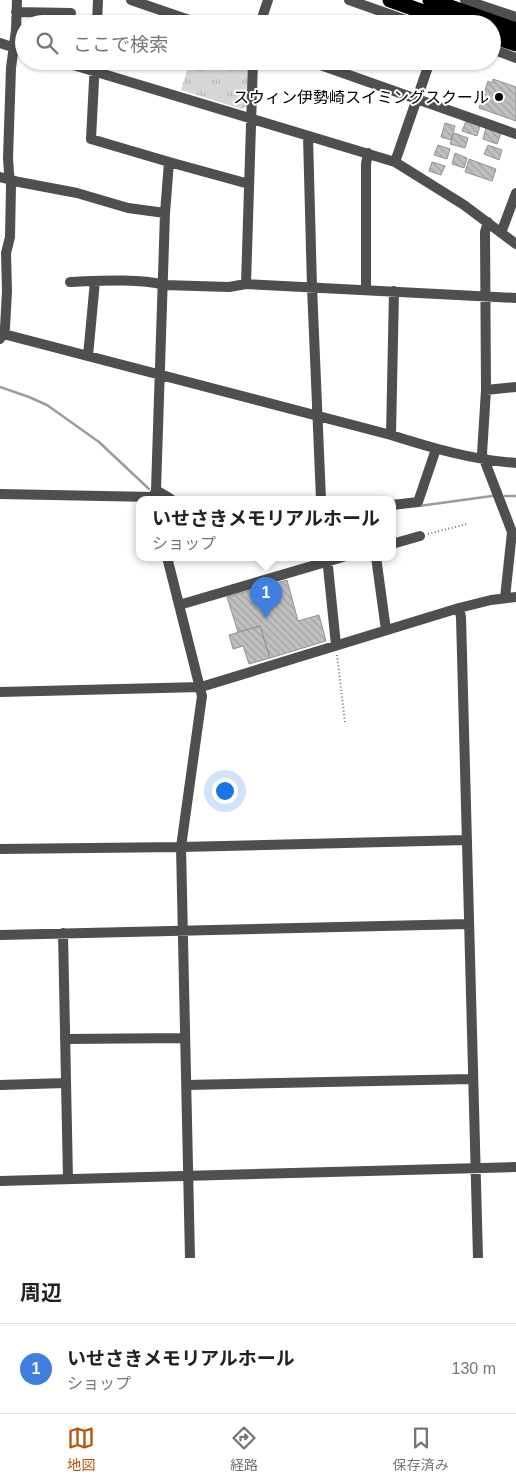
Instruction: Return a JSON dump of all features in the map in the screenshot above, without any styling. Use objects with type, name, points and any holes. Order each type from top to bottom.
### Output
[{"type":"highway","points":[[390,0],[432,15]]},
{"type":"highway","points":[[430,0],[473,15]]},
{"type":"highway","points":[[501,25],[516,30]]},
{"type":"highway","points":[[501,39],[516,44]]},
{"type":"street","points":[[16,15],[17,0]]},
{"type":"street","points":[[97,15],[98,0]]},
{"type":"street","points":[[131,0],[175,15]]},
{"type":"street","points":[[263,15],[268,0]]},
{"type":"street","points":[[349,0],[392,15]]},
{"type":"street","points":[[459,0],[473,15]]},
{"type":"street","points":[[465,0],[516,18]]},
{"type":"street","points":[[16,12],[71,13]]},
{"type":"street","points":[[15,24],[8,158],[5,178],[10,238],[6,253],[5,318],[1,336],[88,356],[436,449],[484,460],[516,463]]},
{"type":"street","points":[[0,43],[13,48]]},
{"type":"street","points":[[501,47],[516,44]]},
{"type":"street","points":[[501,52],[516,58]]},
{"type":"street","points":[[94,70],[91,139],[249,184]]},
{"type":"street","points":[[106,70],[251,118],[395,162],[488,222],[516,244]]},
{"type":"street","points":[[246,284],[253,70]]},
{"type":"street","points":[[335,70],[516,134]]},
{"type":"street","points":[[395,162],[427,70]]},
{"type":"street","points":[[308,136],[316,416],[321,496]]},
{"type":"street","points":[[366,290],[366,164],[368,153]]},
{"type":"street","points":[[0,494],[154,495],[161,375],[169,162]]},
{"type":"street","points":[[5,178],[77,193],[128,208],[166,213]]},
{"type":"street","points":[[502,233],[516,193]]},
{"type":"street","points":[[0,692],[201,687],[459,608],[486,601],[511,598],[512,532],[482,454],[486,390],[485,232],[488,222]]},
{"type":"street","points":[[88,356],[95,281]]},
{"type":"street","points":[[70,282],[154,282],[164,285],[229,287],[246,284],[516,298]]},
{"type":"street","points":[[391,436],[394,291]]},
{"type":"street","points":[[486,390],[516,387]]},
{"type":"street","points":[[396,505],[418,502],[436,449]]},
{"type":"street","points":[[396,543],[420,536]]},
{"type":"street","points":[[168,561],[202,696],[180,847],[190,1258]]},
{"type":"street","points":[[179,605],[321,561]]},
{"type":"street","points":[[327,561],[336,645]]},
{"type":"street","points":[[377,561],[386,630]]},
{"type":"street","points":[[459,608],[461,618],[474,1168],[478,1258]]},
{"type":"street","points":[[0,849],[466,840]]},
{"type":"street","points":[[0,935],[468,924]]},
{"type":"street","points":[[63,933],[68,1179]]},
{"type":"street","points":[[66,1040],[185,1038]]},
{"type":"street","points":[[187,1086],[472,1079]]},
{"type":"street","points":[[0,1085],[65,1083]]},
{"type":"street","points":[[0,1181],[516,1168]]},
{"type":"path","points":[[420,536],[467,524]]},
{"type":"path","points":[[336,645],[344,722]]},
{"type":"green space","points":[[187,70],[248,70],[247,106],[242,109],[181,90]]},
{"type":"building","name":"スウィン伊勢崎スイミングスクール","points":[[493,79],[516,87],[516,121],[479,108],[488,81],[492,83]]},
{"type":"building","points":[[466,121],[480,126],[477,136],[462,131]]},
{"type":"building","points":[[445,123],[455,126],[451,140],[441,137]]},
{"type":"building","points":[[486,128],[501,133],[497,144],[483,139]]},
{"type":"building","points":[[454,133],[468,138],[465,148],[450,144]]},
{"type":"building","points":[[438,145],[450,149],[447,159],[434,155]]},
{"type":"building","points":[[488,145],[502,150],[499,160],[484,154]]},
{"type":"building","points":[[455,153],[467,158],[464,168],[452,164]]},
{"type":"building","points":[[469,159],[496,169],[492,181],[465,172]]},
{"type":"building","points":[[432,162],[445,166],[441,175],[429,171]]},
{"type":"building","points":[[287,580],[298,621],[319,615],[326,641],[270,658],[260,626],[238,632],[227,597]]},
{"type":"building","points":[[260,626],[270,658],[249,664],[243,646],[233,649],[229,635]]},
{"type":"waterway","points":[[0,387],[47,405],[99,442],[149,489]]},
{"type":"waterway","points":[[419,506],[492,496]]},
{"type":"waterway","points":[[505,496],[516,496]]},
{"type":"place","name":"スウィン伊勢崎スイミングスクール","points":[[499,97]]},
{"type":"place","name":"いせさきメモリアルホール","points":[[266,618]]}]
